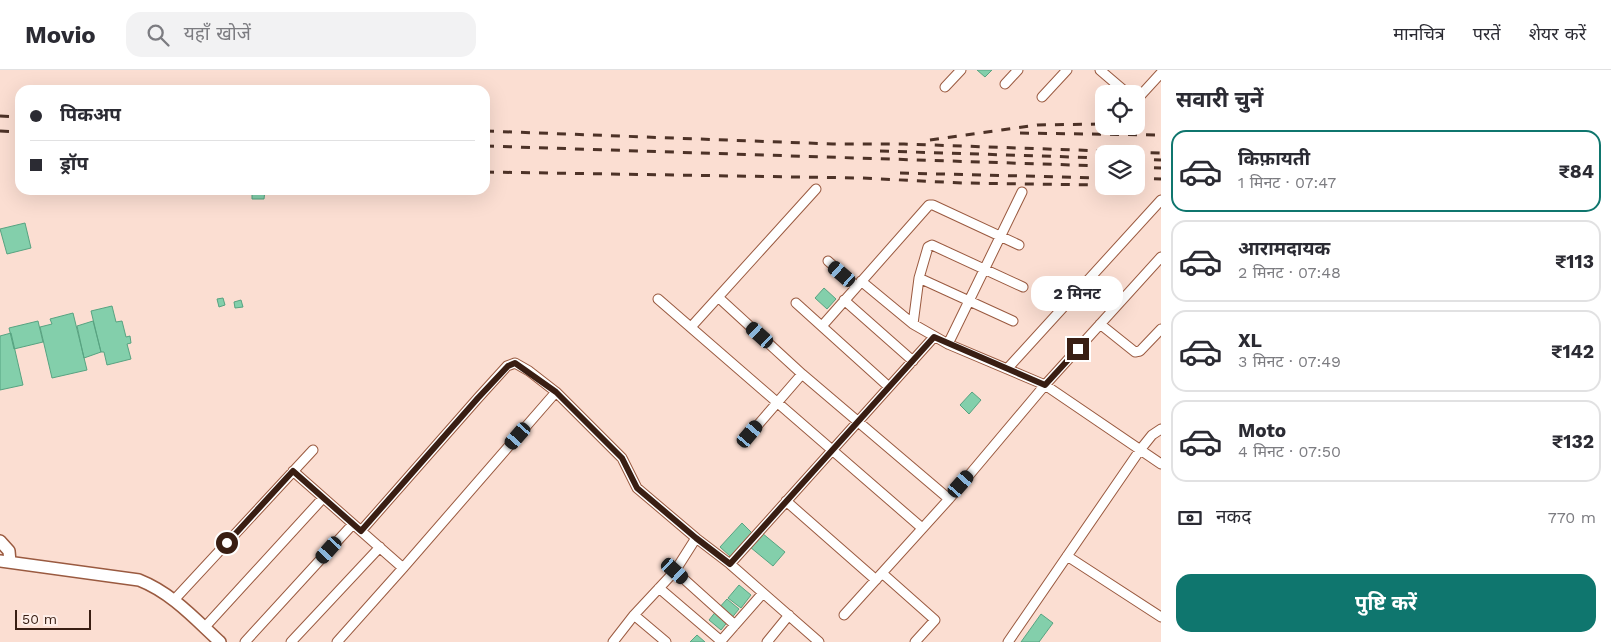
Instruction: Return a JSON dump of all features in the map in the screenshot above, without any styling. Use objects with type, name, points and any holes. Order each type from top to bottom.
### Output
[{"type":"street","points":[[945,87],[960,70]]},
{"type":"street","points":[[1005,84],[1018,70]]},
{"type":"street","points":[[1042,97],[1067,70]]},
{"type":"street","points":[[1100,70],[1118,85]]},
{"type":"street","points":[[1145,90],[1161,72]]},
{"type":"street","points":[[691,327],[816,189]]},
{"type":"street","points":[[948,344],[1022,192]]},
{"type":"street","points":[[1007,369],[1161,200]]},
{"type":"street","points":[[822,326],[929,205],[933,205],[1019,245]]},
{"type":"street","points":[[913,324],[919,278],[928,248],[932,245],[1023,287]]},
{"type":"street","points":[[844,615],[949,499],[1045,385],[1161,257]]},
{"type":"street","points":[[828,262],[913,324],[934,337],[1045,385],[1161,464]]},
{"type":"street","points":[[919,278],[1013,321]]},
{"type":"street","points":[[718,297],[802,374],[949,499]]},
{"type":"street","points":[[658,298],[922,528]]},
{"type":"street","points":[[844,300],[913,360]]},
{"type":"street","points":[[796,303],[890,387]]},
{"type":"street","points":[[1100,324],[1135,352],[1140,351],[1161,329]]},
{"type":"street","points":[[730,564],[934,337]]},
{"type":"street","points":[[361,531],[471,406],[510,364],[515,363],[522,366],[556,392],[622,458],[637,488],[730,564],[816,641]]},
{"type":"street","points":[[750,434],[802,374]]},
{"type":"street","points":[[337,642],[556,392]]},
{"type":"street","points":[[1008,642],[1140,450],[1152,435],[1161,429]]},
{"type":"street","points":[[174,600],[313,450]]},
{"type":"street","points":[[293,471],[403,568]]},
{"type":"street","points":[[204,628],[323,498]]},
{"type":"street","points":[[786,501],[876,580]]},
{"type":"street","points":[[245,642],[353,524]]},
{"type":"street","points":[[614,642],[634,615],[675,571],[696,538]]},
{"type":"street","points":[[0,540],[8,551],[5,561],[140,580],[155,587],[174,600],[220,642]]},
{"type":"street","points":[[291,642],[380,547]]},
{"type":"street","points":[[1067,556],[1161,617]]},
{"type":"street","points":[[675,571],[735,625]]},
{"type":"street","points":[[882,573],[935,620],[915,642]]},
{"type":"street","points":[[659,588],[721,642],[763,593]]},
{"type":"street","points":[[634,615],[666,642]]},
{"type":"street","points":[[767,642],[789,616]]},
{"type":"building","points":[[977,70],[992,70],[985,77]]},
{"type":"building","points":[[252,195],[264,195],[264,199],[252,199]]},
{"type":"building","points":[[25,223],[31,248],[7,254],[0,229]]},
{"type":"building","points":[[824,288],[836,299],[827,309],[815,298]]},
{"type":"building","points":[[223,298],[225,305],[219,307],[217,299]]},
{"type":"building","points":[[241,300],[243,307],[235,308],[234,302]]},
{"type":"building","points":[[112,306],[116,322],[122,321],[126,337],[130,336],[131,343],[127,344],[131,359],[107,365],[104,352],[101,352],[91,311]]},
{"type":"building","points":[[73,313],[87,370],[52,378],[40,327],[52,324],[50,319]]},
{"type":"building","points":[[38,321],[43,342],[14,349],[9,328]]},
{"type":"building","points":[[93,321],[101,352],[84,358],[77,326]]},
{"type":"building","points":[[11,333],[23,385],[0,390],[0,336]]},
{"type":"building","points":[[972,392],[981,400],[969,414],[960,405]]},
{"type":"building","points":[[742,523],[753,534],[731,557],[720,547]]},
{"type":"building","points":[[762,533],[785,552],[773,566],[750,547]]},
{"type":"building","points":[[739,585],[751,595],[741,608],[728,598]]},
{"type":"building","points":[[727,599],[739,609],[730,620],[718,609]]},
{"type":"building","points":[[717,610],[729,620],[721,630],[709,620]]},
{"type":"building","points":[[1041,614],[1053,623],[1039,642],[1021,642]]},
{"type":"building","points":[[697,635],[705,642],[690,642]]},
{"type":"railway","points":[[0,116],[15,117]]},
{"type":"railway","points":[[930,140],[1037,125],[1095,124]]},
{"type":"railway","points":[[0,131],[15,132]]},
{"type":"railway","points":[[490,131],[833,144],[904,144],[1161,153]]},
{"type":"railway","points":[[1020,133],[1161,135]]},
{"type":"railway","points":[[490,146],[1095,166]]},
{"type":"railway","points":[[880,151],[1095,158]]},
{"type":"railway","points":[[1145,159],[1161,160]]},
{"type":"railway","points":[[1145,167],[1161,168]]},
{"type":"railway","points":[[490,172],[861,178],[962,183],[1095,185]]},
{"type":"railway","points":[[900,173],[1095,178]]},
{"type":"railway","points":[[1145,178],[1161,179]]},
{"type":"route","points":[[227,543],[293,471],[361,531],[478,398],[510,364],[515,363],[522,366],[556,392],[622,458],[637,488],[730,564],[934,337],[1045,385],[1078,349]]}]
